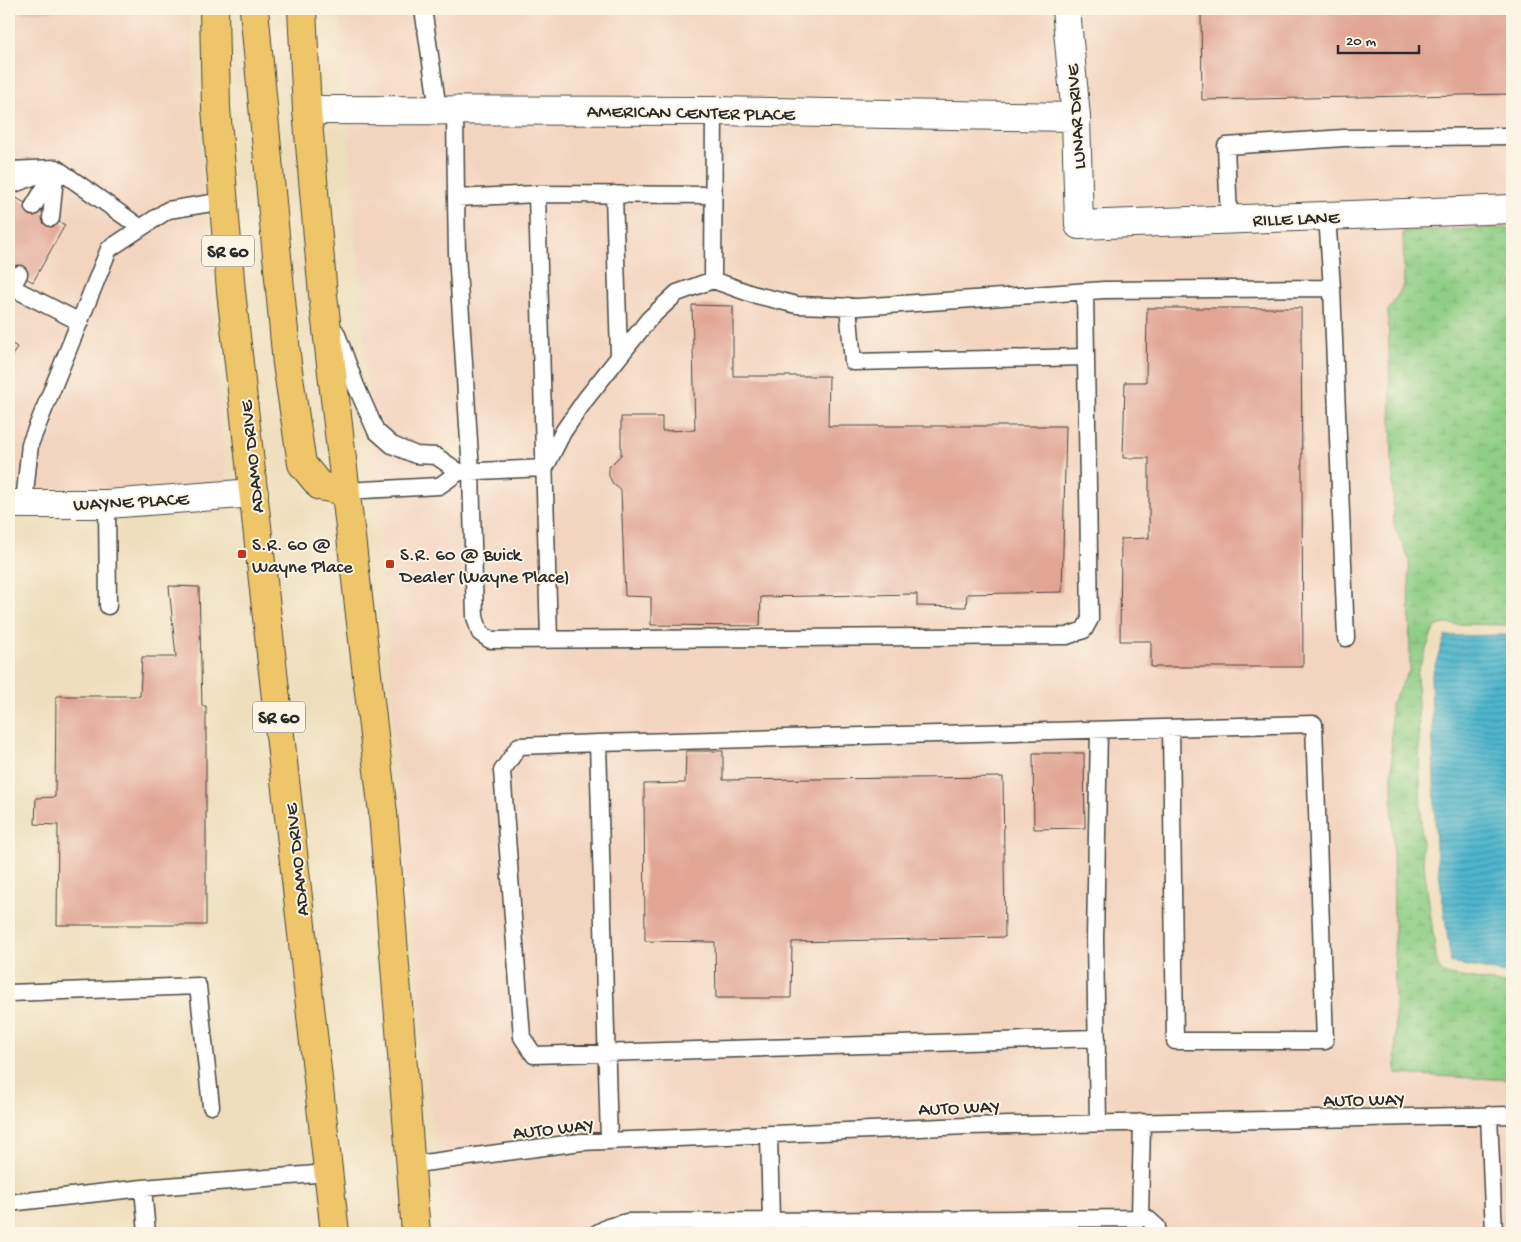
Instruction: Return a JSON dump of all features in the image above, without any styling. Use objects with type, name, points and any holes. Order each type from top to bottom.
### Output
[{"type":"main road","name":"ADAMO DRIVE","points":[[214,9],[216,108],[231,291],[335,1233]]},
{"type":"main road","points":[[254,9],[286,364],[302,464],[320,486],[345,491]]},
{"type":"main road","points":[[302,9],[307,110],[323,295],[382,813],[416,1233]]},
{"type":"street","name":"LUNAR DRIVE","points":[[1066,9],[1076,117],[1079,225]]},
{"type":"street","name":"AMERICAN CENTER PLACE","points":[[307,110],[714,111],[1076,117]]},
{"type":"street","name":"RILLE LANE","points":[[1079,225],[1512,209]]},
{"type":"street","name":"WAYNE PLACE","points":[[16,503],[107,504],[254,493]]},
{"type":"lane","points":[[424,9],[446,109],[456,198],[465,472],[475,617],[480,633],[490,640],[1067,636],[1084,630],[1090,619],[1085,292]]},
{"type":"lane","points":[[714,111],[714,280]]},
{"type":"lane","points":[[1229,219],[1226,146],[1344,138],[1512,136]]},
{"type":"lane","points":[[9,170],[56,168],[141,228]]},
{"type":"lane","points":[[9,186],[56,168]]},
{"type":"lane","points":[[33,208],[56,168]]},
{"type":"lane","points":[[51,218],[56,168]]},
{"type":"lane","points":[[456,198],[537,194],[714,195]]},
{"type":"lane","points":[[537,194],[546,468],[549,640]]},
{"type":"lane","points":[[614,194],[619,354]]},
{"type":"lane","points":[[16,503],[30,444],[109,250],[168,210],[224,201]]},
{"type":"lane","points":[[1327,216],[1332,288],[1346,638]]},
{"type":"lane","points":[[546,468],[563,432],[619,354],[650,319],[677,293],[714,280],[752,294],[796,305],[848,306],[1085,292],[1332,288]]},
{"type":"lane","points":[[13,283],[80,322]]},
{"type":"lane","points":[[323,295],[356,386],[376,430],[392,445],[416,455],[436,456],[465,472]]},
{"type":"lane","points":[[848,306],[853,362],[1086,357]]},
{"type":"lane","points":[[345,491],[439,486],[465,472],[546,468]]},
{"type":"lane","points":[[107,504],[108,606]]},
{"type":"lane","points":[[1097,1038],[606,1054],[534,1054],[522,1037],[502,771],[519,746],[1314,724],[1325,1041],[1175,1040],[1171,728]]},
{"type":"lane","points":[[1098,1123],[1095,939],[1099,730]]},
{"type":"lane","points":[[598,743],[609,1141]]},
{"type":"lane","points":[[9,993],[198,986],[211,1106]]},
{"type":"lane","points":[[1489,1115],[1494,1233]]},
{"type":"lane","name":"AUTO WAY","points":[[410,1165],[581,1142],[967,1126],[1512,1115]]},
{"type":"lane","points":[[1140,1218],[1142,1122]]},
{"type":"lane","points":[[769,1134],[770,1221]]},
{"type":"lane","points":[[9,1203],[143,1188],[328,1173]]},
{"type":"lane","points":[[143,1188],[146,1233]]},
{"type":"lane","points":[[597,1233],[608,1227],[627,1222],[770,1221],[995,1226],[1147,1218],[1157,1227],[1157,1233]]},
{"type":"shaded area","points":[[9,9],[106,9],[9,13]]},
{"type":"shaded area","points":[[106,9],[189,9],[226,481],[106,490],[9,490],[9,13]]},
{"type":"shaded area","points":[[339,9],[1050,9],[1059,102],[714,97],[346,96]]},
{"type":"shaded area","points":[[1081,9],[1512,9],[1512,195],[1094,210],[1092,103]]},
{"type":"shaded area","points":[[438,123],[1060,131],[1064,240],[1512,223],[1512,228],[1403,231],[1404,285],[1388,311],[1394,525],[1409,559],[1410,669],[1391,704],[1396,1073],[1512,1080],[1512,1233],[445,1233],[403,845],[348,124]]},
{"type":"green space","points":[[1512,228],[1512,625],[1445,624],[1437,626],[1432,633],[1417,674],[1422,850],[1437,964],[1441,971],[1448,975],[1512,985],[1512,1080],[1396,1074],[1391,704],[1410,669],[1409,559],[1394,526],[1388,311],[1404,285],[1403,231]]},
{"type":"water","points":[[1505,635],[1512,637],[1512,974],[1451,963],[1436,849],[1431,677],[1445,636]]},
{"type":"building","points":[[1201,9],[1512,9],[1512,94],[1202,100]]},
{"type":"building","points":[[9,194],[65,225],[33,282],[9,269]]},
{"type":"building","points":[[692,305],[733,306],[733,376],[829,376],[828,426],[1066,426],[1062,592],[967,594],[966,607],[917,606],[917,594],[761,597],[760,626],[651,625],[651,597],[625,596],[621,490],[613,484],[609,476],[609,467],[621,455],[621,417],[662,417],[662,431],[695,430]]},
{"type":"building","points":[[1147,308],[1301,308],[1303,667],[1151,667],[1151,641],[1120,641],[1121,539],[1149,538],[1149,458],[1123,458],[1125,382],[1146,382]]},
{"type":"building","points":[[9,342],[17,347],[9,362]]},
{"type":"building","points":[[169,586],[199,587],[202,706],[206,706],[206,925],[57,925],[58,825],[35,824],[36,798],[55,797],[56,696],[140,696],[142,657],[176,657]]},
{"type":"building","points":[[686,751],[723,751],[723,780],[1003,777],[1005,937],[792,942],[791,998],[716,998],[715,942],[645,941],[644,784],[685,783]]},
{"type":"building","points":[[1033,753],[1084,753],[1085,828],[1034,829]]},
{"type":"place","name":"S.R. 60 @ Wayne Place","points":[[242,554]]},
{"type":"place","name":"S.R. 60 @ Buick Dealer (Wayne Place)","points":[[390,564]]}]
